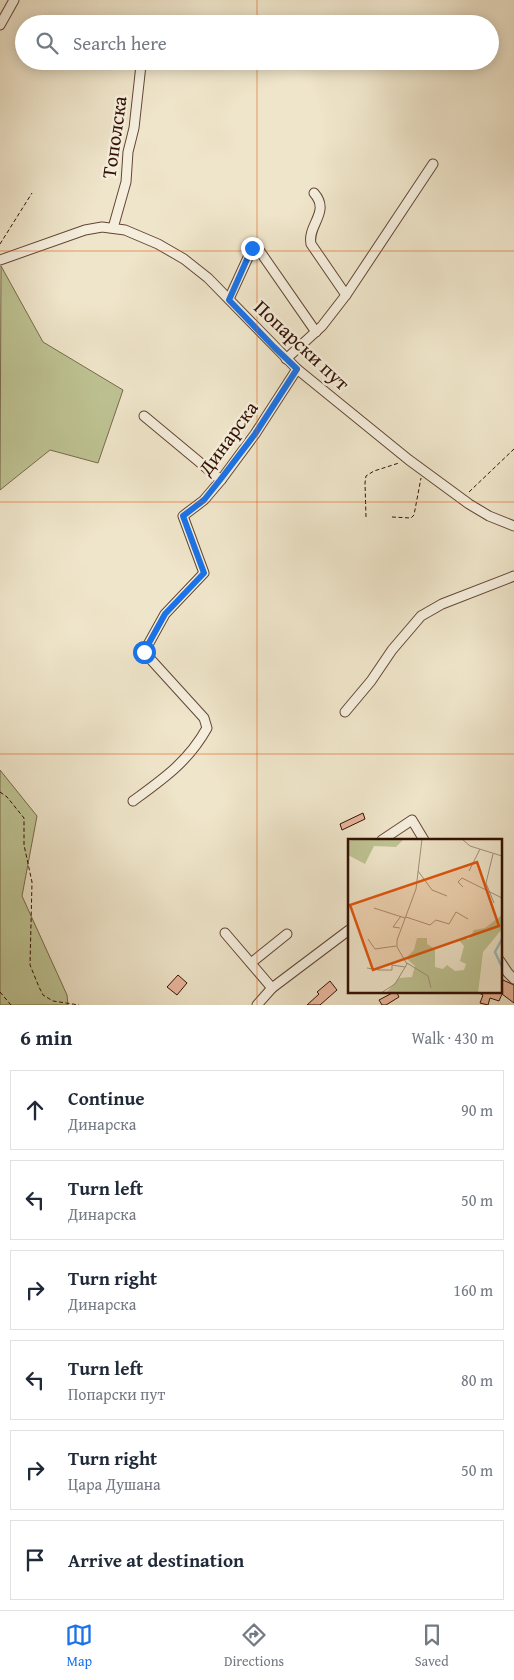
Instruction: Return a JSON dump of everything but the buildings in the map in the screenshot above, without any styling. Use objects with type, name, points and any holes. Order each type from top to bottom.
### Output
[{"type":"street","points":[[0,25],[14,0]]},
{"type":"street","name":"Тополска","points":[[113,228],[126,182],[128,152],[134,128],[140,70]]},
{"type":"street","points":[[286,359],[316,332],[346,296],[433,164]]},
{"type":"street","points":[[314,193],[320,202],[320,209],[310,239],[311,244],[346,296]]},
{"type":"street","name":"Попарски пут","points":[[0,260],[85,230],[102,227],[136,234],[168,249],[196,269],[297,369],[409,460],[461,499],[488,516],[514,526]]},
{"type":"street","points":[[229,300],[251,250],[255,247],[259,250],[316,332]]},
{"type":"street","name":"Динарска","points":[[132,801],[171,773],[197,746],[207,728],[204,718],[144,652],[165,614],[204,573],[183,516],[204,500],[220,480],[255,434],[297,369]]},
{"type":"street","points":[[144,416],[220,480]]},
{"type":"street","points":[[345,712],[420,616],[442,604],[514,576]]},
{"type":"street","points":[[384,839],[412,820],[423,839]]},
{"type":"street","points":[[257,1005],[272,988],[348,931]]},
{"type":"street","points":[[224,933],[272,988]]},
{"type":"street","points":[[251,963],[287,934]]},
{"type":"street","points":[[502,964],[508,974],[514,978]]},
{"type":"path","points":[[0,244],[32,193]]},
{"type":"path","points":[[461,499],[514,449]]},
{"type":"path","points":[[366,516],[366,476],[374,470],[409,460]]},
{"type":"path","points":[[392,517],[411,518],[414,515],[422,470]]},
{"type":"path","points":[[0,792],[24,818],[24,845],[32,882],[30,965],[43,995],[53,1001],[79,1005]]},
{"type":"path","points":[[0,992],[11,1005]]},
{"type":"path","points":[[51,1005],[53,1001]]},
{"type":"green space","points":[[1,266],[43,342],[123,390],[98,463],[50,450],[0,490]]},
{"type":"green space","points":[[0,770],[37,816],[22,896],[67,995],[68,1005],[0,1005]]},
{"type":"route","points":[[144,652],[165,614],[204,573],[183,516],[204,500],[220,480],[255,434],[297,369],[229,300],[252,248]]}]
